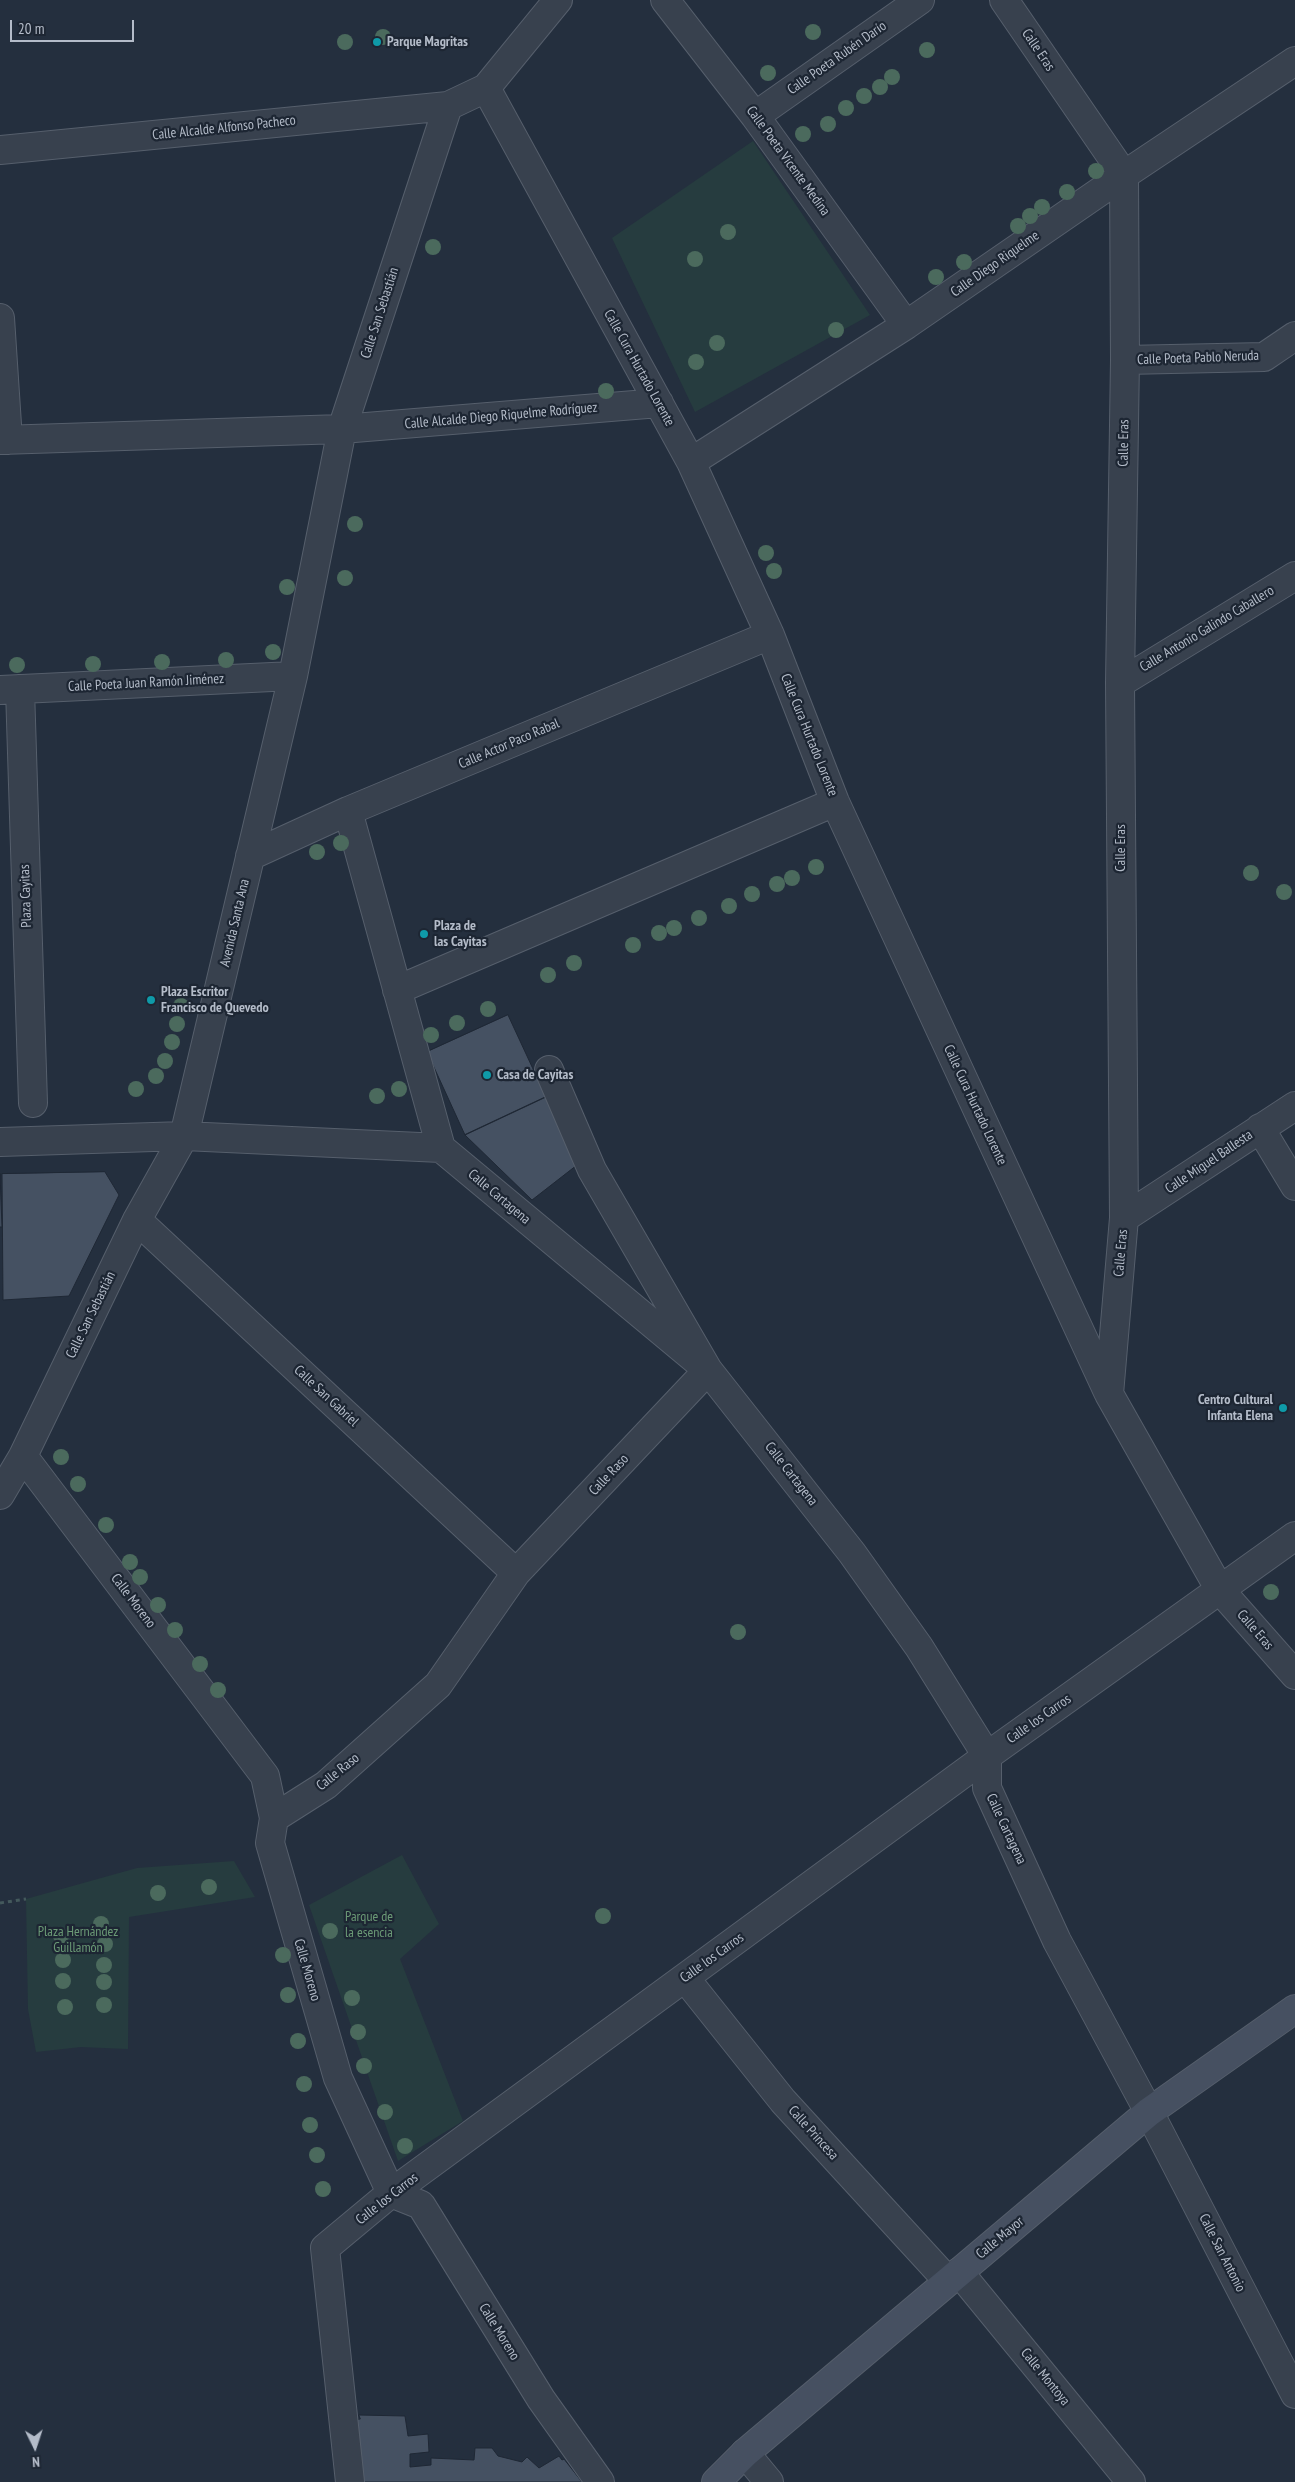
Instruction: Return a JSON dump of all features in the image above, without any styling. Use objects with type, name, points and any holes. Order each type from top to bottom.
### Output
[{"type":"main road","name":"Calle Mayor","points":[[716,2482],[745,2453],[1149,2112],[1295,2009]]},
{"type":"street","points":[[448,106],[486,88],[558,0]]},
{"type":"street","name":"Calle Poeta Vicente Medina","points":[[665,0],[755,116],[906,325]]},
{"type":"street","name":"Calle Poeta Rubén Darío","points":[[755,116],[920,0]]},
{"type":"street","name":"Calle Eras","points":[[1004,0],[1124,176],[1125,360],[1120,683],[1124,1218],[1109,1394],[1220,1590],[1295,1675]]},
{"type":"street","name":"Calle Diego Riquelme","points":[[692,462],[906,325],[1295,61]]},
{"type":"street","name":"Calle Cura Hurtado Lorente","points":[[486,88],[692,462],[770,635],[835,802],[1109,1394]]},
{"type":"street","name":"Calle Alcalde Alfonso Pacheco","points":[[0,150],[448,106]]},
{"type":"street","name":"Calle San Sebastián","points":[[293,676],[342,429],[448,106]]},
{"type":"street","points":[[0,318],[4,440]]},
{"type":"street","name":"Calle Poeta Pablo Neruda","points":[[1125,360],[1264,357],[1295,336]]},
{"type":"street","name":"Calle Alcalde Diego Riquelme Rodríguez","points":[[4,440],[342,429],[660,403]]},
{"type":"street","name":"Calle Antonio Galindo Caballero","points":[[1120,683],[1295,576]]},
{"type":"street","name":"Calle Actor Paco Rabal","points":[[250,856],[348,812],[770,635]]},
{"type":"street","name":"Calle Poeta Juan Ramón Jiménez","points":[[10,690],[293,676]]},
{"type":"street","name":"Avenida Santa Ana","points":[[184,1136],[293,676]]},
{"type":"street","name":"Plaza Cayitas","points":[[10,690],[33,1103]]},
{"type":"street","points":[[397,990],[835,802]]},
{"type":"street","points":[[0,1142],[184,1136],[440,1148],[348,812]]},
{"type":"street","points":[[549,1070],[592,1170],[708,1370]]},
{"type":"street","name":"Calle Miguel Ballesta","points":[[1124,1218],[1295,1106]]},
{"type":"street","points":[[1260,1128],[1295,1186]]},
{"type":"street","name":"Calle San Sebastián","points":[[0,1495],[12,1457],[137,1220],[184,1136]]},
{"type":"street","name":"Calle Cartagena","points":[[440,1148],[708,1370],[852,1552],[919,1647],[987,1756],[987,1788],[1057,1940],[1149,2112]]},
{"type":"street","name":"Calle San Gabriel","points":[[137,1220],[516,1573]]},
{"type":"street","name":"Calle Raso","points":[[274,1818],[326,1785],[438,1685],[516,1573],[708,1370]]},
{"type":"street","name":"Calle Moreno","points":[[12,1457],[266,1776],[274,1818],[270,1843],[338,2078],[391,2193],[420,2205],[541,2399],[600,2482]]},
{"type":"street","name":"Calle los Carros","points":[[350,2482],[325,2248],[391,2193],[987,1756],[1295,1536]]},
{"type":"street","name":"Calle Princesa","points":[[685,1978],[783,2101],[954,2277]]},
{"type":"street","name":"Calle San Antonio","points":[[1149,2112],[1295,2394]]},
{"type":"street","name":"Calle Montoya","points":[[954,2277],[1130,2482]]},
{"type":"street","points":[[745,2453],[769,2482]]},
{"type":"path","points":[[0,1903],[26,1900]]},
{"type":"green space","points":[[753,141],[870,315],[695,412],[612,238]]},
{"type":"green space","name":"Parque de la esencia","points":[[402,1855],[439,1924],[400,1959],[463,2121],[398,2161],[309,1905]]},
{"type":"green space","name":"Plaza Hernández Guillamón","points":[[234,1861],[255,1897],[129,1917],[128,2049],[81,2047],[36,2052],[28,2009],[26,1899],[137,1868]]},
{"type":"building","name":"Casa de Cayitas","points":[[508,1015],[546,1097],[465,1135],[427,1052]]},
{"type":"building","points":[[546,1097],[577,1165],[532,1200],[465,1135]]},
{"type":"building","points":[[105,1172],[119,1195],[69,1296],[3,1300],[2,1174]]},
{"type":"building","points":[[0,1174],[2,1227],[0,1227]]},
{"type":"building","points":[[359,2415],[405,2416],[408,2436],[428,2434],[429,2452],[410,2454],[410,2467],[431,2465],[431,2458],[474,2460],[475,2448],[492,2448],[498,2456],[522,2462],[527,2457],[539,2468],[559,2456],[562,2460],[564,2459],[582,2482],[363,2482],[355,2420],[360,2419]]},
{"type":"place","name":"Parque Magritas","points":[[377,42]]},
{"type":"place","name":"Plaza de las Cayitas","points":[[424,934]]},
{"type":"place","name":"Plaza Escritor Francisco de Quevedo","points":[[151,1000]]},
{"type":"place","name":"Casa de Cayitas","points":[[487,1075]]},
{"type":"place","name":"Centro Cultural Infanta Elena","points":[[1283,1408]]}]
